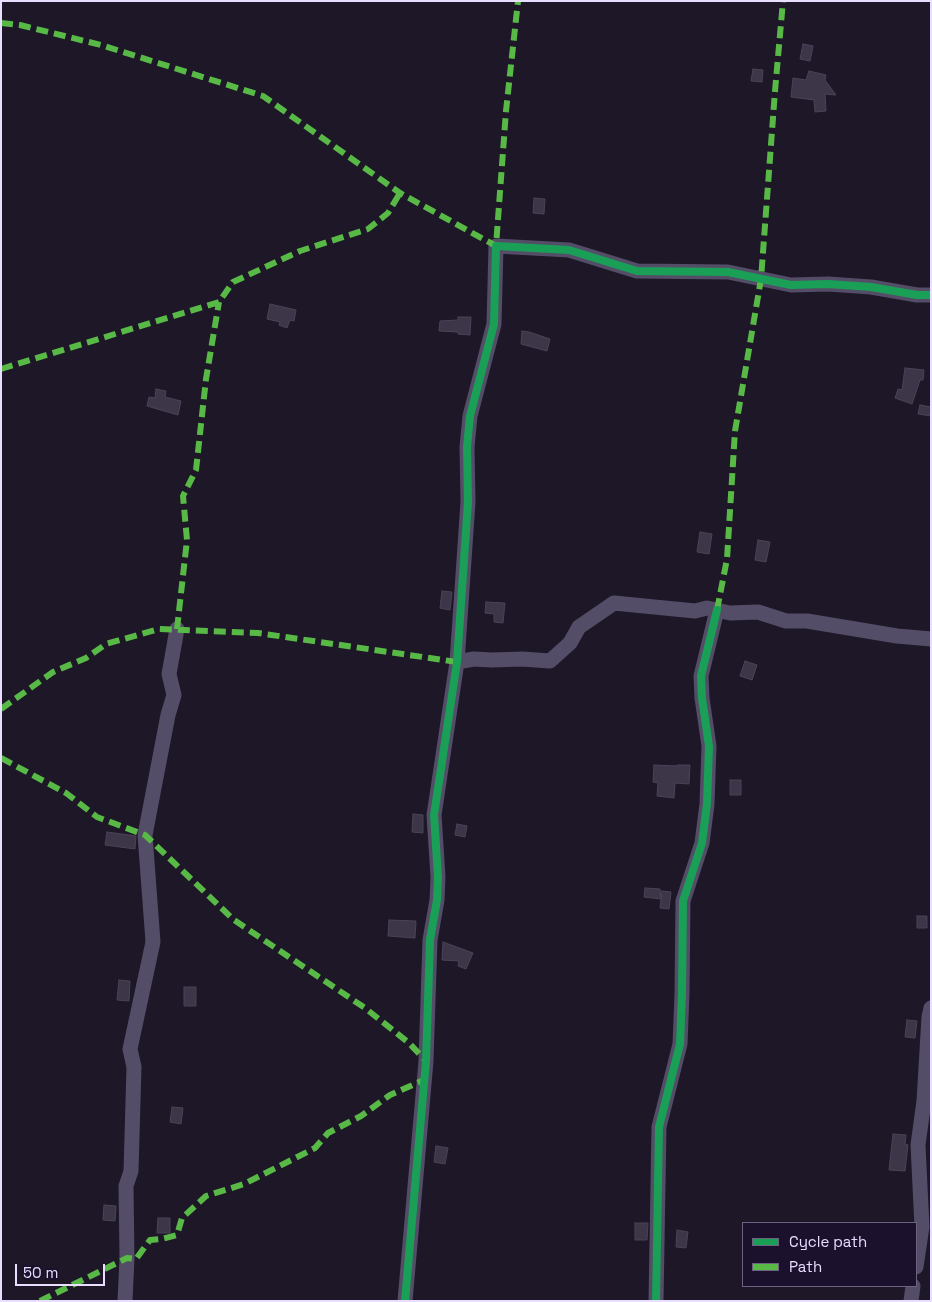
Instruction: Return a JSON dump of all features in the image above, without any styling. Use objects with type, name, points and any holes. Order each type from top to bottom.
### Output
[{"type":"street","points":[[405,1301],[426,1061],[430,940],[437,900],[438,877],[434,815],[457,662],[468,502],[467,447],[470,416],[494,324],[496,246],[569,250],[637,271],[728,272],[791,285],[828,284],[862,286],[917,295],[931,295]]},
{"type":"street","points":[[457,662],[474,658],[550,661],[570,643],[579,627],[614,602],[695,611],[707,608],[730,613],[758,612],[786,621],[807,620],[897,636],[931,639]]},
{"type":"street","points":[[656,1301],[659,1127],[680,1044],[683,902],[702,843],[707,804],[708,746],[701,676],[717,610]]},
{"type":"street","points":[[125,1301],[127,1258],[126,1186],[131,1171],[134,1067],[130,1049],[153,942],[145,835],[168,715],[174,695],[169,674],[177,629]]},
{"type":"street","points":[[917,1261],[922,1227],[918,1145],[924,1101],[931,1008]]},
{"type":"street","points":[[911,1301],[913,1287]]},
{"type":"building","points":[[803,44],[813,46],[810,61],[800,59]]},
{"type":"building","points":[[753,69],[763,70],[762,82],[751,81]]},
{"type":"building","points":[[809,71],[826,75],[825,80],[836,95],[825,94],[826,111],[815,112],[814,100],[791,97],[793,78],[806,80]]},
{"type":"building","points":[[534,198],[545,199],[544,214],[533,213]]},
{"type":"building","points":[[270,304],[296,310],[294,321],[290,320],[287,328],[279,325],[280,322],[267,319]]},
{"type":"building","points":[[458,317],[471,317],[470,335],[439,331],[440,321],[458,320]]},
{"type":"building","points":[[522,331],[550,339],[547,351],[521,344]]},
{"type":"building","points":[[905,368],[924,370],[923,380],[920,380],[912,404],[895,398],[898,389],[902,390]]},
{"type":"building","points":[[156,389],[166,391],[165,397],[181,401],[178,415],[147,406],[149,397],[155,398]]},
{"type":"building","points":[[920,405],[931,407],[931,416],[918,414]]},
{"type":"building","points":[[700,532],[712,534],[709,554],[697,552]]},
{"type":"building","points":[[758,540],[770,542],[766,562],[755,560]]},
{"type":"building","points":[[442,591],[452,592],[450,610],[440,608]]},
{"type":"building","points":[[486,602],[505,603],[503,623],[494,622],[494,614],[485,613]]},
{"type":"building","points":[[745,661],[757,665],[752,680],[740,676]]},
{"type":"building","points":[[654,765],[690,765],[689,784],[675,783],[674,798],[657,796],[658,783],[653,782]]},
{"type":"building","points":[[730,780],[741,780],[741,795],[730,795]]},
{"type":"building","points":[[413,814],[423,815],[423,833],[412,832]]},
{"type":"building","points":[[457,824],[467,826],[465,837],[455,835]]},
{"type":"building","points":[[107,832],[136,836],[135,849],[105,845]]},
{"type":"building","points":[[645,888],[660,889],[661,899],[644,897]]},
{"type":"building","points":[[662,891],[671,892],[669,909],[660,908]]},
{"type":"building","points":[[917,916],[927,916],[927,928],[917,928]]},
{"type":"building","points":[[389,920],[416,921],[415,938],[388,936]]},
{"type":"building","points":[[443,942],[473,953],[466,969],[458,966],[459,961],[442,960]]},
{"type":"building","points":[[119,980],[130,981],[129,1001],[117,1000]]},
{"type":"building","points":[[184,987],[196,987],[196,1006],[184,1006]]},
{"type":"building","points":[[907,1020],[917,1021],[915,1038],[905,1037]]},
{"type":"building","points":[[172,1107],[183,1108],[181,1124],[170,1122]]},
{"type":"building","points":[[893,1134],[906,1135],[905,1144],[908,1145],[905,1171],[889,1170]]},
{"type":"building","points":[[436,1146],[448,1148],[445,1164],[434,1162]]},
{"type":"building","points":[[104,1205],[116,1206],[115,1221],[103,1220]]},
{"type":"building","points":[[158,1218],[170,1218],[170,1233],[157,1233]]},
{"type":"building","points":[[635,1223],[648,1223],[647,1240],[635,1240]]},
{"type":"building","points":[[677,1230],[688,1232],[686,1248],[676,1247]]},
{"type":"marked path","points":[[1,23],[20,25],[101,45],[263,96],[400,193],[496,246],[506,111],[518,1]]},
{"type":"marked path","points":[[717,610],[727,559],[735,431],[761,279],[783,1]]},
{"type":"marked path","points":[[1,369],[219,302],[233,282],[300,251],[368,229],[388,213],[400,193]]},
{"type":"marked path","points":[[177,629],[187,540],[183,496],[196,470],[206,379],[219,302]]},
{"type":"marked path","points":[[1,709],[53,672],[86,658],[106,644],[159,629],[258,633],[457,662]]},
{"type":"marked path","points":[[1,758],[66,793],[97,817],[145,835],[234,920],[365,1008],[409,1043],[426,1061]]},
{"type":"marked path","points":[[40,1301],[127,1258],[136,1259],[150,1240],[177,1235],[182,1218],[206,1196],[244,1184],[315,1148],[328,1133],[361,1116],[390,1095],[424,1080]]},
{"type":"cycle path","points":[[405,1301],[426,1061],[430,940],[437,900],[438,877],[434,815],[457,662],[468,502],[467,447],[470,416],[494,324],[496,246],[569,250],[637,271],[728,272],[791,285],[828,284],[871,287],[917,295],[931,295]]},
{"type":"cycle path","points":[[656,1301],[659,1127],[680,1044],[683,901],[702,843],[707,804],[709,746],[702,698],[701,676],[717,610]]}]
